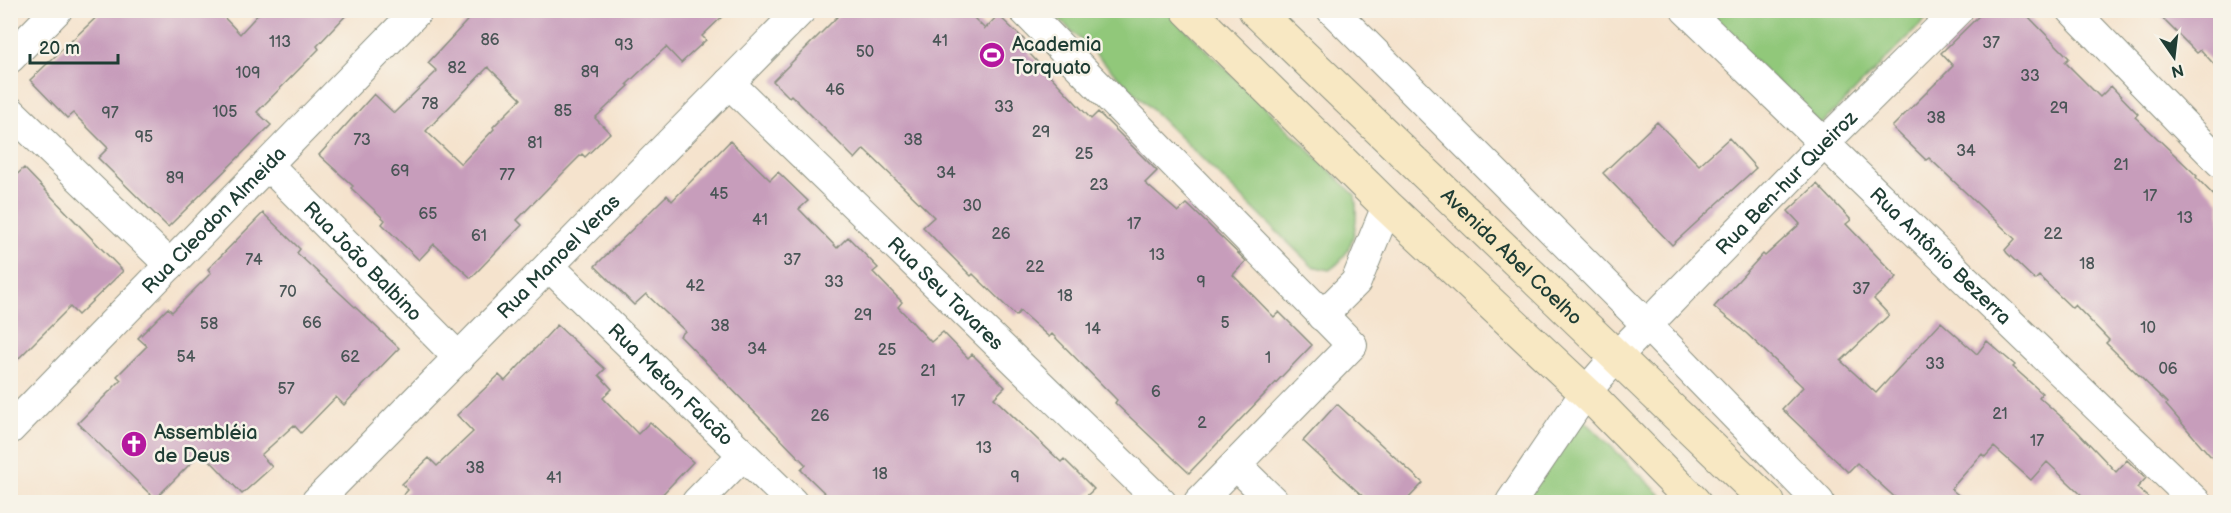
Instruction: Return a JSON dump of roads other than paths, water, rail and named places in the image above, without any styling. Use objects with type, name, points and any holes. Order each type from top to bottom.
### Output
[{"type":"street","points":[[10,58],[57,10]]},
{"type":"street","name":"Rua Cleodon Almeida","points":[[10,429],[418,10]]},
{"type":"street","name":"Rua Manoel Veras","points":[[316,502],[801,10]]},
{"type":"street","points":[[1024,10],[1352,345],[1199,502]]},
{"type":"street","points":[[1188,10],[1387,206],[1585,393],[1694,502]]},
{"type":"street","points":[[1218,40],[1233,39],[1246,33],[1250,27],[1254,10]]},
{"type":"street","name":"Avenida Abel Coelho","points":[[1254,10],[1762,500]]},
{"type":"street","points":[[1332,10],[1819,502]]},
{"type":"street","name":"Rua Antônio Bezerra","points":[[1686,10],[2196,502]]},
{"type":"street","name":"Rua Ben-hur Queiroz","points":[[1511,502],[1585,393],[1616,357],[1823,144],[1958,10]]},
{"type":"street","points":[[2072,10],[2220,162]]},
{"type":"street","points":[[1248,70],[1248,57],[1255,46],[1269,40],[1288,42]]},
{"type":"street","name":"Rua Seu Tavares","points":[[729,83],[1161,502]]},
{"type":"street","points":[[10,111],[170,265]]},
{"type":"street","name":"Rua João Balbino","points":[[268,165],[459,358]]},
{"type":"street","points":[[1322,316],[1356,282],[1387,206]]},
{"type":"street","name":"Rua Meton Falcão","points":[[549,266],[792,502]]},
{"type":"street","points":[[697,502],[742,455]]},
{"type":"street","points":[[1236,465],[1274,502]]},
{"type":"place","name":"Academia Torquato","points":[[992,55]]},
{"type":"place","name":"Assembléia de Deus","points":[[134,444]]}]
